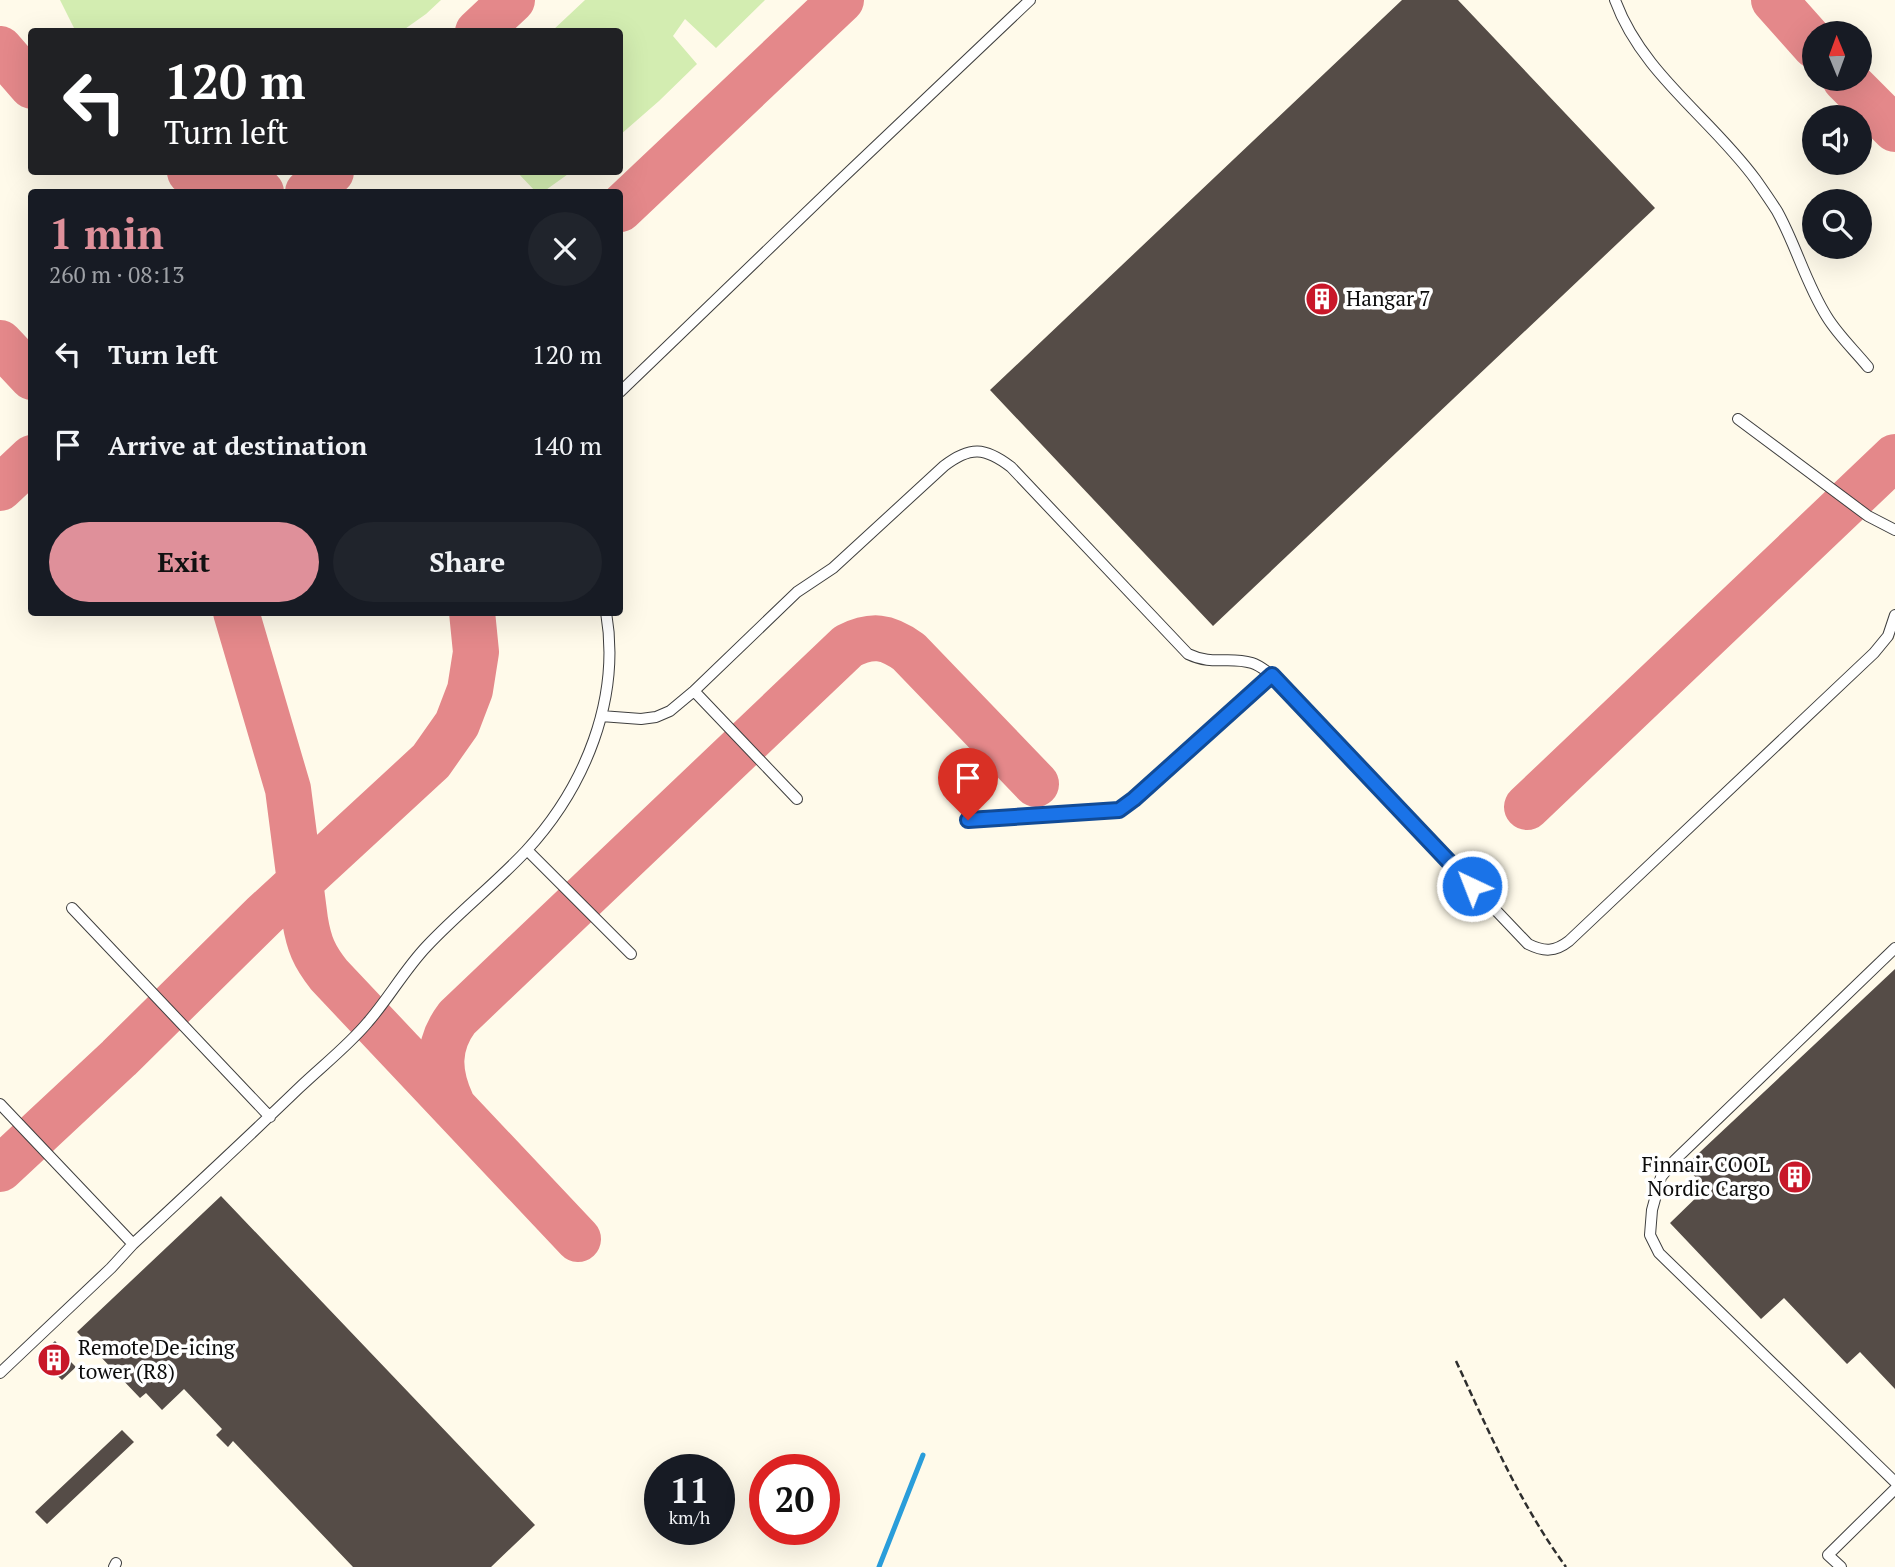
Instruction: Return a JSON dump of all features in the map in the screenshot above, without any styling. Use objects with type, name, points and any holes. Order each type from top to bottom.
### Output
[{"type":"lane","points":[[623,389],[1030,0]]},
{"type":"lane","points":[[1615,0],[1639,47],[1651,64],[1755,178],[1777,212],[1828,319],[1868,367]]},
{"type":"lane","points":[[1738,419],[1868,516],[1895,530]]},
{"type":"lane","points":[[601,716],[641,719],[670,711],[797,592],[833,568],[944,466],[958,455],[986,452],[996,455],[1011,467],[1188,654],[1200,660],[1251,663],[1272,675],[1528,944],[1539,950],[1552,950],[1569,941],[1874,653],[1888,636],[1895,615]]},
{"type":"lane","points":[[0,1373],[368,1023],[426,947],[527,850],[567,798],[590,752],[607,685],[610,655],[606,616]]},
{"type":"lane","points":[[968,820],[1119,810],[1272,675]]},
{"type":"lane","points":[[694,691],[797,799]]},
{"type":"lane","points":[[527,850],[631,954]]},
{"type":"lane","points":[[72,908],[270,1116]]},
{"type":"lane","points":[[1895,948],[1675,1160],[1661,1177],[1652,1210],[1650,1235],[1659,1253],[1895,1482]]},
{"type":"lane","points":[[0,1104],[133,1244]]},
{"type":"lane","points":[[1840,1567],[1828,1555],[1895,1489]]},
{"type":"path","points":[[1456,1362],[1502,1460],[1553,1550],[1566,1567]]},
{"type":"green space","points":[[60,0],[441,0],[406,28],[74,28]]},
{"type":"green space","points":[[585,0],[765,0],[716,48],[685,19],[673,36],[697,64],[623,132],[623,28],[555,28]]},
{"type":"green space","points":[[520,175],[567,175],[547,189],[533,189]]},
{"type":"building","name":"Hangar 7","points":[[1402,0],[1458,0],[1655,208],[1213,626],[990,390]]},
{"type":"building","name":"Finnair COOL Nordic Cargo","points":[[1895,969],[1895,1389],[1860,1352],[1847,1364],[1784,1298],[1761,1319],[1670,1223],[1706,1188],[1685,1166]]},
{"type":"building","points":[[221,1196],[535,1525],[491,1567],[353,1567],[233,1441],[228,1447],[216,1435],[222,1429],[184,1389],[162,1410],[146,1393],[140,1398],[77,1332]]},
{"type":"building","name":"Remote De-icing tower (R8)","points":[[55,1341],[76,1367],[62,1380],[37,1357]]},
{"type":"building","points":[[122,1430],[134,1442],[47,1524],[35,1512]]},
{"type":"waterway","points":[[879,1567],[923,1455]]},
{"type":"taxiway","points":[[482,28],[512,0]]},
{"type":"taxiway","points":[[623,206],[841,0]]},
{"type":"taxiway","points":[[1774,0],[1802,31]]},
{"type":"taxiway","points":[[0,49],[28,81]]},
{"type":"taxiway","points":[[1857,91],[1895,129]]},
{"type":"taxiway","points":[[203,175],[253,189]]},
{"type":"taxiway","points":[[311,189],[328,175]]},
{"type":"taxiway","points":[[0,343],[28,373]]},
{"type":"taxiway","points":[[1527,807],[1895,457]]},
{"type":"taxiway","points":[[0,488],[28,462]]},
{"type":"taxiway","points":[[237,616],[288,789],[305,920],[316,956],[329,975],[578,1239]]},
{"type":"taxiway","points":[[0,1169],[119,1058],[264,915],[431,761],[457,724],[470,690],[476,652],[472,616]]},
{"type":"taxiway","points":[[452,1104],[444,1082],[441,1060],[445,1039],[457,1018],[848,646],[879,638],[909,652],[1036,784]]},
{"type":"place","name":"Hangar 7","points":[[1322,299]]},
{"type":"place","name":"Finnair COOL Nordic Cargo","points":[[1795,1177]]},
{"type":"place","name":"Remote De-icing tower (R8)","points":[[54,1360]]},
{"type":"route","points":[[968,820],[1119,810],[1272,675],[1472,886]]}]
